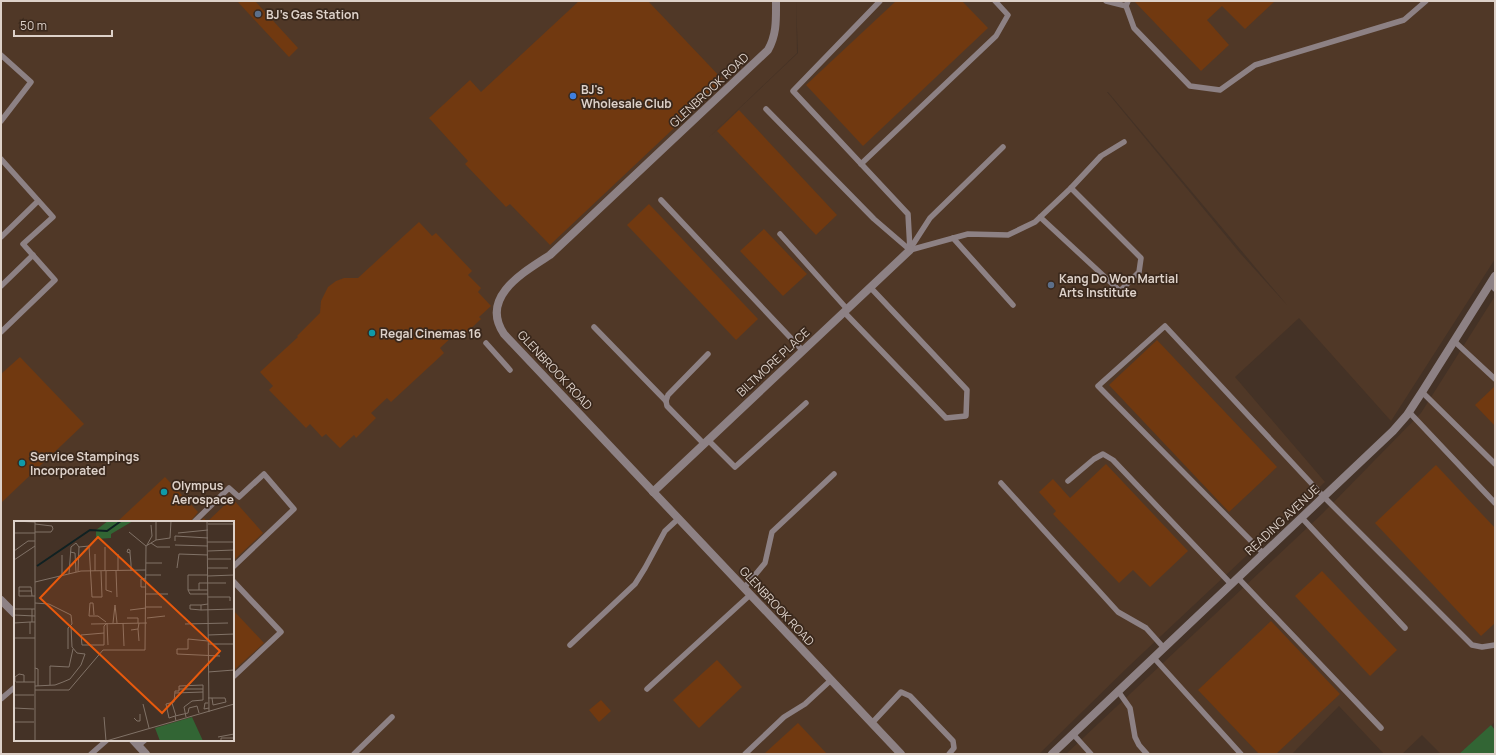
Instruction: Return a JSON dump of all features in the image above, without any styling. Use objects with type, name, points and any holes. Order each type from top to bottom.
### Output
[{"type":"street","name":"GLENBROOK ROAD","points":[[776,1],[775,33],[768,50],[550,255],[519,275],[503,292],[496,309],[498,323],[504,334],[901,754]]},
{"type":"street","name":"BILTMORE PLACE","points":[[653,492],[910,250]]},
{"type":"street","name":"READING AVENUE","points":[[1052,754],[1393,431],[1409,412],[1454,341],[1492,287],[1495,276]]},
{"type":"street","points":[[1,600],[14,613]]},
{"type":"street","points":[[139,742],[146,754]]},
{"type":"lane","points":[[880,1],[793,91],[908,214],[910,250]]},
{"type":"lane","points":[[861,164],[996,36],[1008,15],[995,1]]},
{"type":"lane","points":[[1106,1],[1127,3],[1134,28],[1190,86],[1220,90],[1255,65],[1404,20],[1426,1]]},
{"type":"lane","points":[[1,55],[31,82],[1,121]]},
{"type":"lane","points":[[766,108],[874,219],[910,250]]},
{"type":"lane","points":[[910,250],[968,234],[1008,235],[1035,222],[1071,188],[1101,156],[1124,142]]},
{"type":"lane","points":[[910,250],[930,218],[1003,147]]},
{"type":"lane","points":[[1,159],[53,217],[22,244],[55,280],[1,332]]},
{"type":"lane","points":[[1040,217],[1120,291],[1139,272],[1141,258],[1071,188]]},
{"type":"lane","points":[[661,200],[803,351]]},
{"type":"lane","points":[[1,237],[38,201]]},
{"type":"lane","points":[[780,234],[845,311],[946,418],[966,416],[967,390],[870,287]]},
{"type":"lane","points":[[953,238],[1013,305]]},
{"type":"lane","points":[[1,286],[33,255]]},
{"type":"lane","points":[[1264,554],[1098,386],[1165,326],[1324,497],[1472,645],[1482,647],[1495,645]]},
{"type":"lane","points":[[594,327],[666,401],[667,406],[735,467],[806,403]]},
{"type":"lane","points":[[1454,341],[1495,379]]},
{"type":"lane","points":[[486,343],[510,370]]},
{"type":"lane","points":[[666,401],[668,395],[708,354]]},
{"type":"lane","points":[[1422,392],[1495,464]]},
{"type":"lane","points":[[1409,412],[1495,503]]},
{"type":"lane","points":[[1068,481],[1094,458],[1103,454],[1113,460],[1231,584]]},
{"type":"lane","points":[[195,521],[229,488],[239,497],[264,474],[294,509],[234,566]]},
{"type":"lane","points":[[744,588],[765,563],[772,532],[834,474]]},
{"type":"lane","points":[[1002,483],[1118,612],[1146,628],[1164,648]]},
{"type":"lane","points":[[1302,518],[1405,628]]},
{"type":"lane","points":[[570,645],[635,584],[665,531],[678,519]]},
{"type":"lane","points":[[1238,578],[1381,728]]},
{"type":"lane","points":[[234,582],[281,632],[234,676]]},
{"type":"lane","points":[[647,689],[750,595]]},
{"type":"lane","points":[[1154,658],[1241,754]]},
{"type":"lane","points":[[745,754],[784,717],[805,704],[831,680]]},
{"type":"lane","points":[[1,699],[14,688]]},
{"type":"lane","points":[[1118,691],[1130,708],[1136,737],[1139,745],[1147,754]]},
{"type":"lane","points":[[872,723],[901,692],[910,696],[953,741],[954,748],[949,754]]},
{"type":"lane","points":[[354,754],[392,717]]},
{"type":"lane","points":[[1073,734],[1091,754]]},
{"type":"lane","points":[[91,754],[106,741]]},
{"type":"shaded area","points":[[1,1],[796,1],[1495,1],[1495,259],[1391,421],[1299,318],[1235,377],[1325,482],[1130,665],[1039,754],[1,754]],"holes":[[[796,1],[798,53],[705,141],[797,53]],[[1108,92],[1287,305],[1240,253]]]},
{"type":"shaded area","points":[[1495,296],[1495,722],[1459,754],[1441,754],[1422,735],[1402,754],[1384,754],[1339,706],[1292,754],[1066,754],[1323,513],[1421,413]]},
{"type":"green space","points":[[1491,725],[1495,730],[1495,754],[1459,754]]},
{"type":"building","points":[[237,1],[255,1],[298,48],[289,57]]},
{"type":"building","points":[[579,1],[648,1],[724,81],[550,245],[510,204],[506,207],[465,164],[468,161],[429,118],[470,80],[481,92]]},
{"type":"building","points":[[896,1],[962,1],[988,28],[863,146],[806,85]]},
{"type":"building","points":[[1134,1],[1275,1],[1245,29],[1222,6],[1207,20],[1229,45],[1201,71]]},
{"type":"building","points":[[739,110],[837,215],[816,235],[717,131]]},
{"type":"building","points":[[649,204],[758,319],[736,340],[627,225]]},
{"type":"building","points":[[419,222],[432,236],[436,233],[472,271],[468,275],[481,288],[478,292],[491,306],[479,317],[481,319],[459,340],[454,335],[440,348],[444,353],[391,402],[387,398],[371,413],[376,418],[356,438],[354,435],[340,448],[326,434],[322,437],[310,424],[306,428],[269,390],[273,386],[260,372],[298,337],[297,336],[320,313],[321,301],[328,287],[336,281],[344,278],[358,278]]},
{"type":"building","points":[[764,229],[807,274],[783,296],[740,251]]},
{"type":"building","points":[[1157,340],[1277,467],[1229,512],[1109,385]]},
{"type":"building","name":"Service Stampings Incorporated","points":[[20,357],[84,424],[1,503],[1,374]]},
{"type":"building","points":[[1495,386],[1495,426],[1475,405]]},
{"type":"building","points":[[1106,464],[1188,551],[1150,587],[1133,570],[1119,583],[1053,514],[1056,511],[1039,492],[1053,479],[1070,498]]},
{"type":"building","points":[[1436,465],[1495,528],[1495,623],[1481,636],[1375,523]]},
{"type":"building","name":"Olympus Aerospace","points":[[165,477],[198,512],[191,521],[118,521]]},
{"type":"building","points":[[232,498],[263,533],[234,560],[234,521],[208,521]]},
{"type":"building","points":[[1322,571],[1397,650],[1370,676],[1295,596]]},
{"type":"building","points":[[234,611],[264,643],[234,670]]},
{"type":"building","points":[[1271,621],[1340,694],[1276,754],[1259,754],[1198,690]]},
{"type":"building","points":[[717,660],[742,687],[699,728],[673,700]]},
{"type":"building","points":[[601,700],[611,711],[599,722],[589,710]]},
{"type":"building","points":[[798,723],[827,754],[764,754]]},
{"type":"place","name":"BJ’s Gas Station","points":[[258,14]]},
{"type":"place","name":"BJ's Wholesale Club","points":[[573,96]]},
{"type":"place","name":"Kang Do Won Martial Arts Institute","points":[[1051,285]]},
{"type":"place","name":"Regal Cinemas 16","points":[[372,333]]},
{"type":"place","name":"Service Stampings Incorporated","points":[[22,463]]},
{"type":"place","name":"Olympus Aerospace","points":[[164,492]]}]
